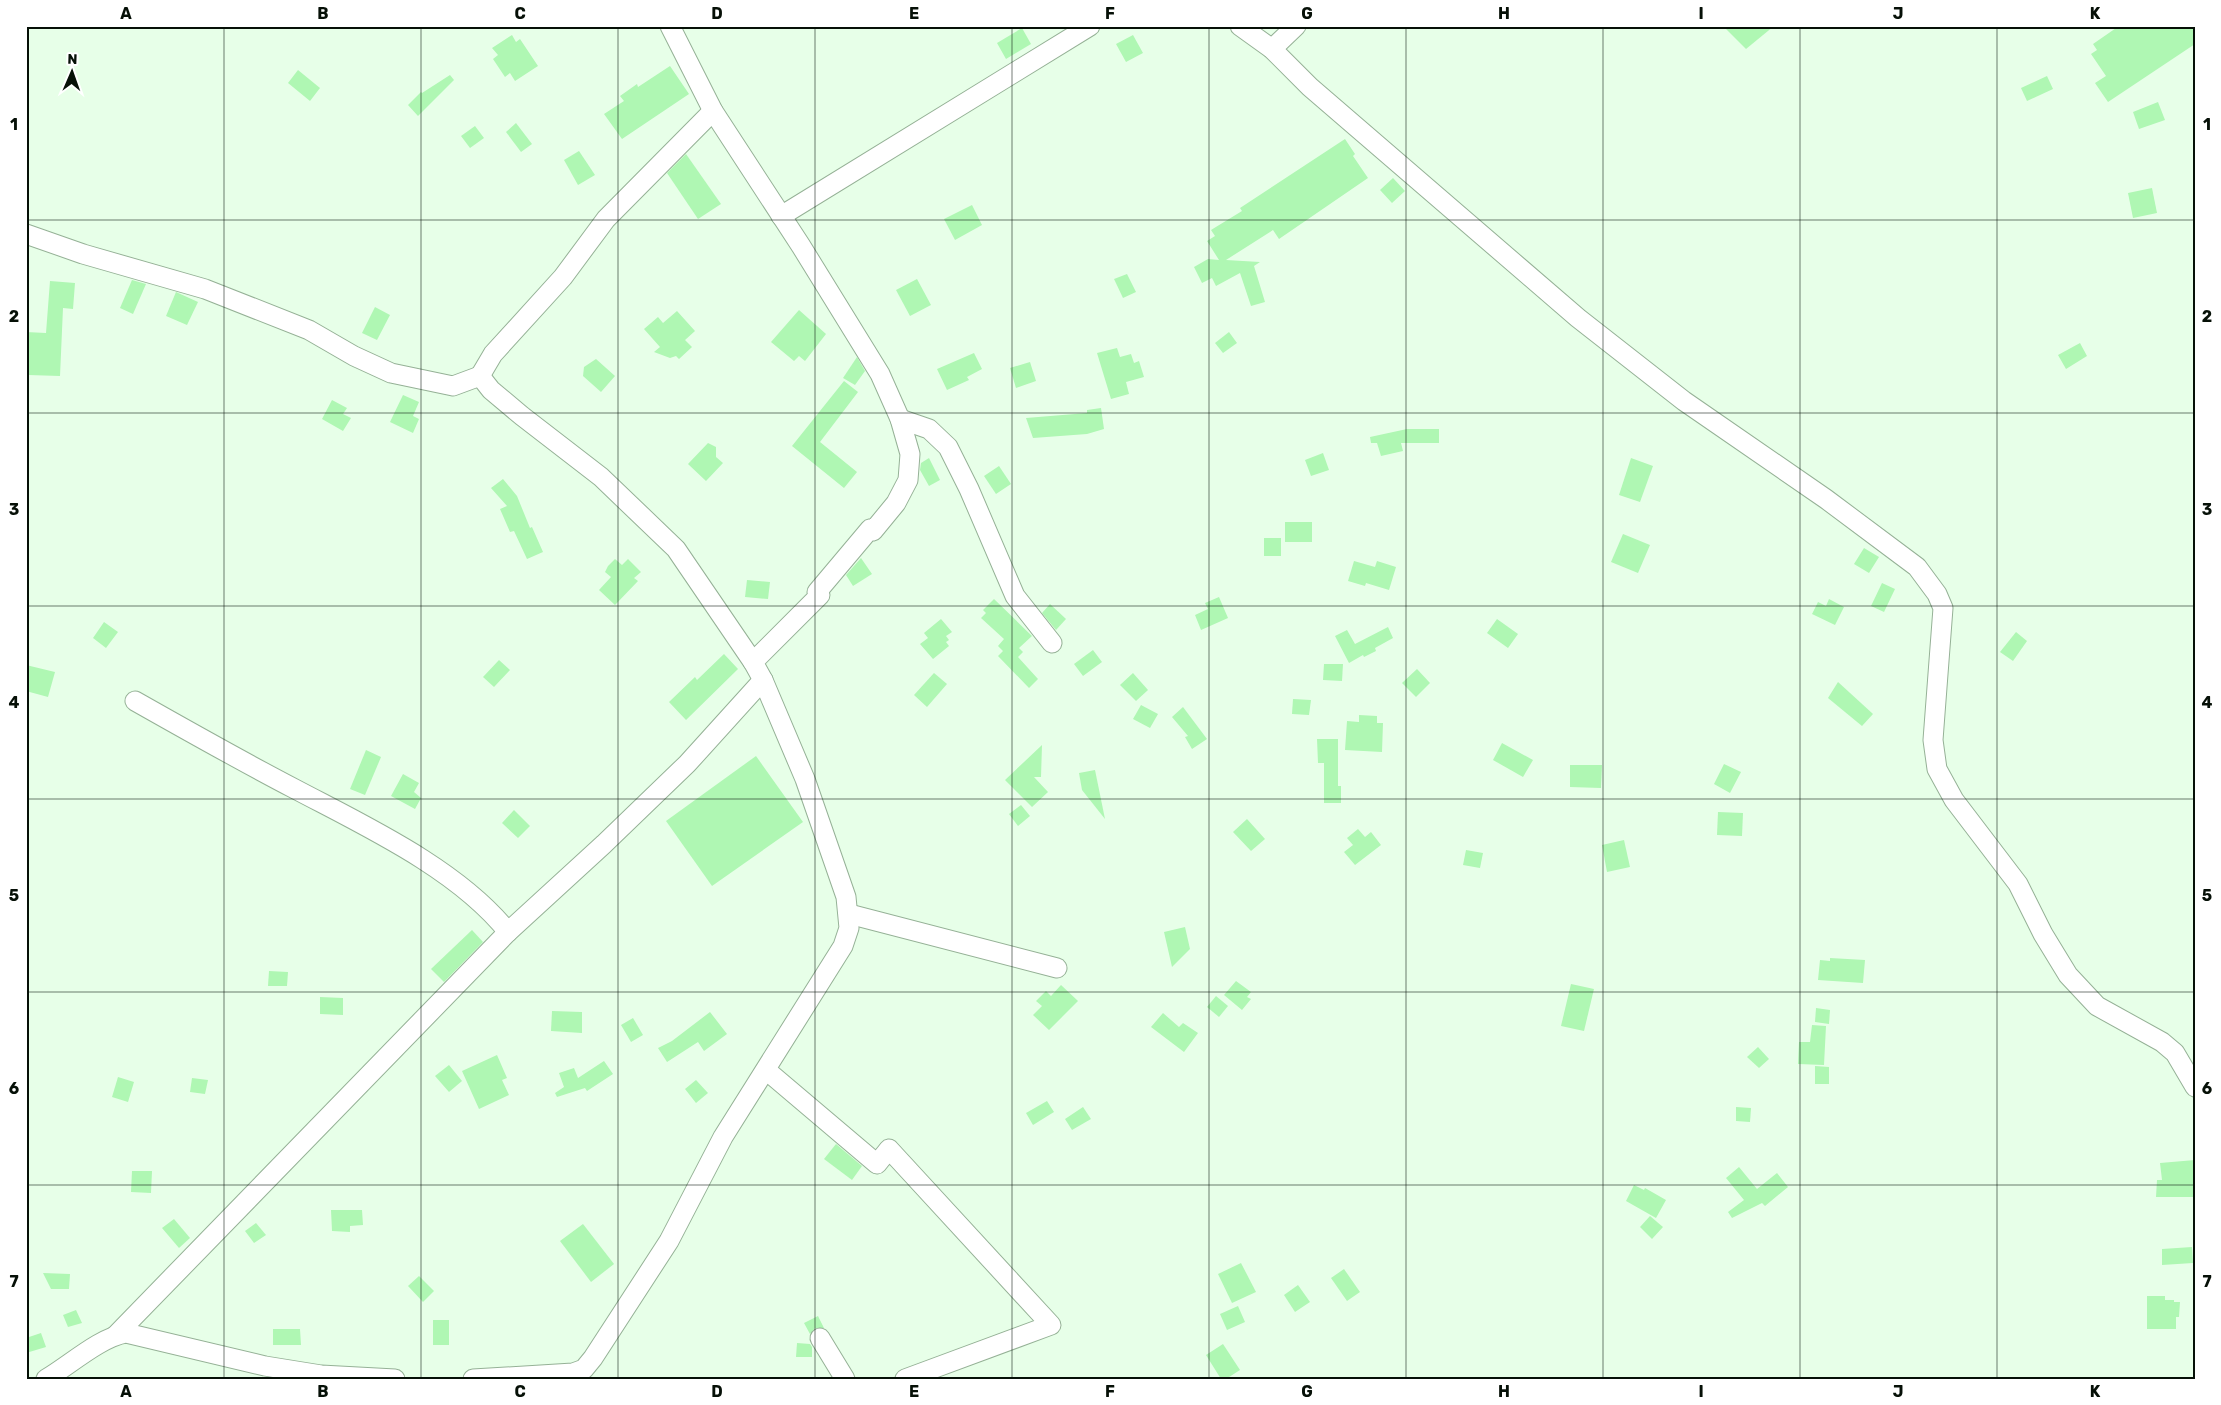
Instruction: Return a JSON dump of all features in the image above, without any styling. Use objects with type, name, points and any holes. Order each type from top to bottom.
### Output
[{"type":"street","points":[[670,26],[712,111],[880,374],[900,419],[910,454],[909,473],[905,489],[874,532],[870,529],[817,592],[820,595],[753,662]]},
{"type":"street","points":[[780,216],[1090,26]]},
{"type":"street","points":[[1240,26],[1272,49],[1310,86],[1578,318],[1684,401],[1826,498],[1917,567],[1937,594],[1942,608],[1933,740],[1937,769],[1954,800],[2018,884],[2043,934],[2068,975],[2097,1006],[2162,1042],[2175,1053],[2195,1087]]},
{"type":"street","points":[[1272,49],[1296,26]]},
{"type":"street","points":[[26,234],[83,254],[205,289],[309,330],[354,356],[391,373],[453,386],[480,376],[494,354],[563,277],[606,220],[712,111]]},
{"type":"street","points":[[473,1379],[565,1375],[584,1369],[669,1241],[723,1136],[844,946],[849,928],[846,897],[815,806],[763,680],[753,662],[676,549],[601,476],[491,390],[480,376]]},
{"type":"street","points":[[900,419],[929,429],[948,446],[969,488],[1015,596],[1052,643]]},
{"type":"street","points":[[46,1379],[116,1335],[508,932],[604,844],[687,764],[763,680]]},
{"type":"street","points":[[135,701],[216,747],[389,839],[443,873],[496,917],[508,932]]},
{"type":"street","points":[[849,914],[1057,968]]},
{"type":"street","points":[[766,1070],[877,1164],[889,1149],[1051,1325],[905,1379]]},
{"type":"street","points":[[116,1335],[134,1335],[265,1366],[321,1375],[395,1379]]},
{"type":"street","points":[[820,1338],[846,1379]]},
{"type":"building","points":[[1723,26],[1774,26],[1746,49]]},
{"type":"building","points":[[2119,26],[2195,26],[2195,44],[2108,102],[2095,83],[2106,76],[2091,54],[2097,50],[2093,44]]},
{"type":"building","points":[[1022,28],[1031,44],[1006,59],[997,43]]},
{"type":"building","points":[[512,35],[516,42],[520,39],[538,66],[515,81],[510,73],[505,77],[493,59],[498,55],[492,48]]},
{"type":"building","points":[[1133,35],[1143,53],[1126,62],[1116,44]]},
{"type":"building","points":[[670,66],[689,94],[622,139],[604,114],[624,101],[620,96],[637,84],[638,87]]},
{"type":"building","points":[[298,70],[320,88],[310,101],[288,83]]},
{"type":"building","points":[[450,75],[454,80],[418,116],[408,105],[421,92]]},
{"type":"building","points":[[2047,76],[2053,89],[2027,101],[2021,88]]},
{"type":"building","points":[[2158,102],[2165,120],[2139,129],[2133,112]]},
{"type":"building","points":[[516,123],[532,144],[521,152],[506,132]]},
{"type":"building","points":[[475,126],[484,138],[470,148],[461,136]]},
{"type":"building","points":[[1345,139],[1355,154],[1353,156],[1368,178],[1279,239],[1273,230],[1226,260],[1260,262],[1254,266],[1265,302],[1251,306],[1240,273],[1216,286],[1212,278],[1202,283],[1194,267],[1208,259],[1219,260],[1207,241],[1215,236],[1211,230],[1242,211],[1240,208]]},
{"type":"building","points":[[579,151],[595,175],[578,185],[564,160]]},
{"type":"building","points":[[686,154],[721,204],[698,219],[667,173]]},
{"type":"building","points":[[1393,178],[1405,191],[1392,203],[1380,190]]},
{"type":"building","points":[[2152,188],[2157,213],[2133,218],[2128,193]]},
{"type":"building","points":[[972,205],[982,225],[955,240],[944,219]]},
{"type":"building","points":[[1127,274],[1136,292],[1123,298],[1114,279]]},
{"type":"building","points":[[917,279],[931,305],[910,316],[896,290]]},
{"type":"building","points":[[132,280],[146,284],[133,314],[120,308]]},
{"type":"building","points":[[50,281],[75,283],[73,309],[63,308],[60,376],[28,375],[29,353],[26,353],[26,332],[46,333]]},
{"type":"building","points":[[176,292],[198,302],[187,325],[166,316]]},
{"type":"building","points":[[375,307],[390,315],[377,340],[362,333]]},
{"type":"building","points":[[799,310],[826,334],[805,361],[799,356],[794,361],[771,342]]},
{"type":"building","points":[[677,311],[695,331],[685,340],[692,347],[679,359],[676,356],[670,358],[654,352],[660,347],[644,329],[658,317],[663,323]]},
{"type":"building","points":[[1229,332],[1237,343],[1223,353],[1215,343]]},
{"type":"building","points":[[2080,343],[2087,356],[2066,369],[2058,355]]},
{"type":"building","points":[[1117,348],[1120,357],[1131,354],[1134,363],[1139,361],[1144,377],[1126,382],[1129,394],[1111,399],[1097,353]]},
{"type":"building","points":[[974,353],[982,369],[967,377],[969,380],[947,390],[937,369]]},
{"type":"building","points":[[857,357],[865,371],[855,385],[843,378]]},
{"type":"building","points":[[596,359],[615,376],[601,392],[583,376],[584,367]]},
{"type":"building","points":[[1030,362],[1036,381],[1016,388],[1010,368]]},
{"type":"building","points":[[844,381],[858,392],[820,442],[857,472],[844,488],[792,446]]},
{"type":"building","points":[[403,395],[419,402],[413,416],[419,419],[413,433],[390,422]]},
{"type":"building","points":[[332,400],[347,408],[343,414],[351,418],[343,431],[322,419]]},
{"type":"building","points":[[1101,408],[1104,429],[1087,434],[1033,438],[1026,418],[1087,413],[1087,410]]},
{"type":"building","points":[[1407,429],[1439,429],[1439,443],[1401,443],[1403,451],[1381,456],[1377,443],[1371,443],[1370,437]]},
{"type":"building","points":[[708,443],[716,447],[716,457],[723,463],[706,481],[688,464]]},
{"type":"building","points":[[1323,453],[1329,470],[1311,476],[1305,460]]},
{"type":"building","points":[[929,458],[940,480],[929,486],[920,470],[921,463]]},
{"type":"building","points":[[1631,458],[1653,466],[1640,502],[1619,495]]},
{"type":"building","points":[[999,466],[1011,484],[996,494],[984,476]]},
{"type":"building","points":[[503,479],[517,496],[530,528],[532,527],[543,552],[527,559],[514,531],[510,532],[500,509],[507,506],[491,488]]},
{"type":"building","points":[[1285,522],[1312,522],[1312,542],[1285,542]]},
{"type":"building","points":[[1623,534],[1650,545],[1638,573],[1611,562]]},
{"type":"building","points":[[1264,538],[1281,538],[1281,556],[1264,556]]},
{"type":"building","points":[[1864,548],[1879,557],[1869,573],[1854,564]]},
{"type":"building","points":[[861,558],[872,574],[853,586],[846,575]]},
{"type":"building","points":[[615,559],[622,565],[628,559],[641,572],[634,578],[638,581],[615,605],[599,590],[611,577],[605,572]]},
{"type":"building","points":[[1354,561],[1375,567],[1377,561],[1396,567],[1389,590],[1366,583],[1365,586],[1348,581]]},
{"type":"building","points":[[747,580],[770,582],[768,599],[745,597]]},
{"type":"building","points":[[1882,583],[1895,589],[1884,612],[1871,606]]},
{"type":"building","points":[[1219,597],[1228,618],[1201,630],[1195,615],[1208,609],[1205,603]]},
{"type":"building","points":[[994,599],[1032,636],[1019,648],[1023,652],[1018,657],[1038,679],[1029,688],[998,656],[1003,651],[998,646],[1004,639],[981,618],[986,613],[983,610]]},
{"type":"building","points":[[1829,599],[1844,607],[1835,625],[1812,614],[1818,602],[1826,606]]},
{"type":"building","points":[[1050,604],[1066,619],[1056,630],[1042,613]]},
{"type":"building","points":[[941,619],[952,632],[946,636],[949,640],[946,642],[949,646],[933,659],[920,644],[928,638],[924,633]]},
{"type":"building","points":[[1497,619],[1518,634],[1508,648],[1487,633]]},
{"type":"building","points":[[104,622],[118,632],[106,648],[93,638]]},
{"type":"building","points":[[1388,627],[1393,638],[1375,648],[1376,651],[1364,657],[1363,655],[1349,663],[1335,636],[1347,630],[1355,644]]},
{"type":"building","points":[[2016,632],[2027,641],[2013,661],[2000,652]]},
{"type":"building","points":[[1093,650],[1102,662],[1083,676],[1074,664]]},
{"type":"building","points":[[724,654],[738,669],[686,720],[669,702],[695,677],[697,680]]},
{"type":"building","points":[[499,660],[510,670],[494,687],[483,677]]},
{"type":"building","points":[[1324,664],[1343,664],[1342,681],[1323,680]]},
{"type":"building","points":[[26,665],[55,672],[48,697],[26,691]]},
{"type":"building","points":[[1417,669],[1430,683],[1416,697],[1402,683]]},
{"type":"building","points":[[934,673],[947,684],[927,707],[914,695]]},
{"type":"building","points":[[1133,673],[1148,690],[1136,701],[1120,685]]},
{"type":"building","points":[[1838,682],[1873,714],[1862,726],[1828,698]]},
{"type":"building","points":[[1293,699],[1311,700],[1309,715],[1292,714]]},
{"type":"building","points":[[1141,705],[1158,714],[1150,728],[1133,719]]},
{"type":"building","points":[[1183,707],[1207,739],[1192,749],[1185,737],[1188,736],[1172,717]]},
{"type":"building","points":[[1359,715],[1377,716],[1377,723],[1383,723],[1382,752],[1345,750],[1347,721],[1359,722]]},
{"type":"building","points":[[1317,739],[1338,739],[1338,786],[1341,786],[1341,803],[1324,803],[1324,763],[1318,763]]},
{"type":"building","points":[[1502,743],[1533,760],[1523,777],[1493,760]]},
{"type":"building","points":[[1042,745],[1041,777],[1034,777],[1048,792],[1032,807],[1005,780]]},
{"type":"building","points":[[366,750],[381,757],[365,795],[350,789]]},
{"type":"building","points":[[756,756],[803,822],[712,886],[666,821]]},
{"type":"building","points":[[1724,764],[1741,772],[1730,793],[1714,784]]},
{"type":"building","points":[[1570,765],[1602,765],[1601,788],[1570,787]]},
{"type":"building","points":[[1095,770],[1105,819],[1082,790],[1079,773]]},
{"type":"building","points":[[403,774],[419,783],[414,792],[421,798],[415,809],[391,796]]},
{"type":"building","points":[[1021,805],[1030,816],[1018,826],[1009,814]]},
{"type":"building","points":[[514,810],[530,826],[518,838],[502,823]]},
{"type":"building","points":[[1718,812],[1743,813],[1742,836],[1717,835]]},
{"type":"building","points":[[1247,819],[1265,839],[1251,851],[1233,832]]},
{"type":"building","points":[[1358,829],[1365,837],[1371,832],[1381,845],[1355,865],[1344,852],[1353,845],[1347,838]]},
{"type":"building","points":[[1624,840],[1630,867],[1607,872],[1602,845]]},
{"type":"building","points":[[1466,850],[1483,853],[1480,868],[1463,865]]},
{"type":"building","points":[[1185,927],[1190,949],[1172,967],[1164,932]]},
{"type":"building","points":[[472,930],[483,942],[444,982],[431,969]]},
{"type":"building","points":[[1830,958],[1865,960],[1863,983],[1818,980],[1820,960],[1830,961]]},
{"type":"building","points":[[269,971],[288,972],[287,986],[268,986]]},
{"type":"building","points":[[1236,981],[1251,992],[1247,997],[1251,999],[1242,1010],[1224,995]]},
{"type":"building","points":[[1571,984],[1594,989],[1584,1031],[1561,1026]]},
{"type":"building","points":[[1061,985],[1078,1001],[1049,1030],[1033,1015],[1042,1006],[1036,1001],[1046,991],[1051,996]]},
{"type":"building","points":[[1216,996],[1228,1006],[1219,1017],[1207,1007]]},
{"type":"building","points":[[320,997],[343,998],[343,1015],[320,1014]]},
{"type":"building","points":[[1816,1008],[1830,1010],[1829,1024],[1815,1022]]},
{"type":"building","points":[[552,1011],[582,1012],[582,1033],[551,1031]]},
{"type":"building","points":[[710,1012],[727,1034],[704,1051],[698,1042],[667,1062],[658,1048],[672,1041]]},
{"type":"building","points":[[1163,1013],[1179,1027],[1183,1023],[1198,1033],[1184,1052],[1151,1027]]},
{"type":"building","points":[[633,1018],[643,1035],[631,1042],[621,1025]]},
{"type":"building","points":[[1812,1025],[1826,1026],[1824,1065],[1798,1064],[1799,1042],[1810,1042]]},
{"type":"building","points":[[1758,1047],[1769,1059],[1759,1068],[1747,1057]]},
{"type":"building","points":[[497,1055],[507,1078],[502,1080],[509,1095],[479,1109],[462,1071]]},
{"type":"building","points":[[604,1061],[613,1074],[587,1091],[585,1088],[557,1097],[555,1093],[564,1087],[559,1073],[574,1068],[578,1078]]},
{"type":"building","points":[[449,1065],[462,1081],[449,1092],[435,1076]]},
{"type":"building","points":[[1815,1066],[1829,1067],[1829,1084],[1815,1084]]},
{"type":"building","points":[[118,1077],[134,1082],[128,1102],[112,1097]]},
{"type":"building","points":[[192,1078],[208,1080],[205,1094],[190,1092]]},
{"type":"building","points":[[696,1080],[708,1093],[696,1103],[685,1089]]},
{"type":"building","points":[[1047,1101],[1054,1112],[1033,1125],[1026,1113]]},
{"type":"building","points":[[1083,1107],[1091,1119],[1072,1130],[1065,1119]]},
{"type":"building","points":[[1736,1107],[1751,1108],[1750,1122],[1736,1121]]},
{"type":"building","points":[[836,1144],[862,1166],[852,1180],[824,1159]]},
{"type":"building","points":[[2195,1160],[2195,1197],[2156,1197],[2157,1180],[2162,1180],[2160,1163]]},
{"type":"building","points":[[1739,1167],[1757,1189],[1777,1173],[1788,1187],[1765,1206],[1762,1203],[1732,1218],[1728,1212],[1744,1200],[1726,1178]]},
{"type":"building","points":[[132,1171],[152,1171],[151,1193],[131,1192]]},
{"type":"building","points":[[1634,1185],[1644,1190],[1645,1188],[1666,1200],[1656,1218],[1626,1201]]},
{"type":"building","points":[[331,1210],[362,1210],[363,1225],[350,1226],[350,1232],[332,1231]]},
{"type":"building","points":[[1650,1216],[1663,1227],[1652,1239],[1640,1227]]},
{"type":"building","points":[[174,1219],[190,1238],[179,1248],[162,1228]]},
{"type":"building","points":[[256,1223],[266,1235],[254,1243],[245,1231]]},
{"type":"building","points":[[583,1224],[614,1264],[591,1282],[560,1241]]},
{"type":"building","points":[[2192,1247],[2193,1263],[2162,1265],[2162,1249]]},
{"type":"building","points":[[1241,1263],[1256,1292],[1232,1303],[1218,1274]]},
{"type":"building","points":[[1344,1269],[1360,1292],[1347,1301],[1331,1278]]},
{"type":"building","points":[[43,1273],[70,1274],[69,1289],[51,1289]]},
{"type":"building","points":[[419,1276],[434,1291],[423,1302],[408,1286]]},
{"type":"building","points":[[1298,1285],[1310,1302],[1295,1312],[1284,1295]]},
{"type":"building","points":[[2147,1296],[2165,1296],[2165,1300],[2180,1302],[2179,1317],[2176,1317],[2176,1329],[2147,1329]]},
{"type":"building","points":[[1238,1306],[1245,1322],[1227,1330],[1220,1314]]},
{"type":"building","points":[[76,1310],[82,1323],[68,1327],[63,1315]]},
{"type":"building","points":[[818,1316],[824,1328],[815,1328],[810,1334],[804,1323]]},
{"type":"building","points":[[433,1320],[449,1320],[449,1345],[433,1345]]},
{"type":"building","points":[[273,1329],[300,1329],[301,1345],[273,1345]]},
{"type":"building","points":[[41,1333],[46,1347],[26,1353],[26,1338]]},
{"type":"building","points":[[797,1343],[810,1344],[812,1347],[812,1357],[796,1357]]},
{"type":"building","points":[[1223,1344],[1240,1370],[1226,1379],[1221,1379],[1206,1355]]}]
